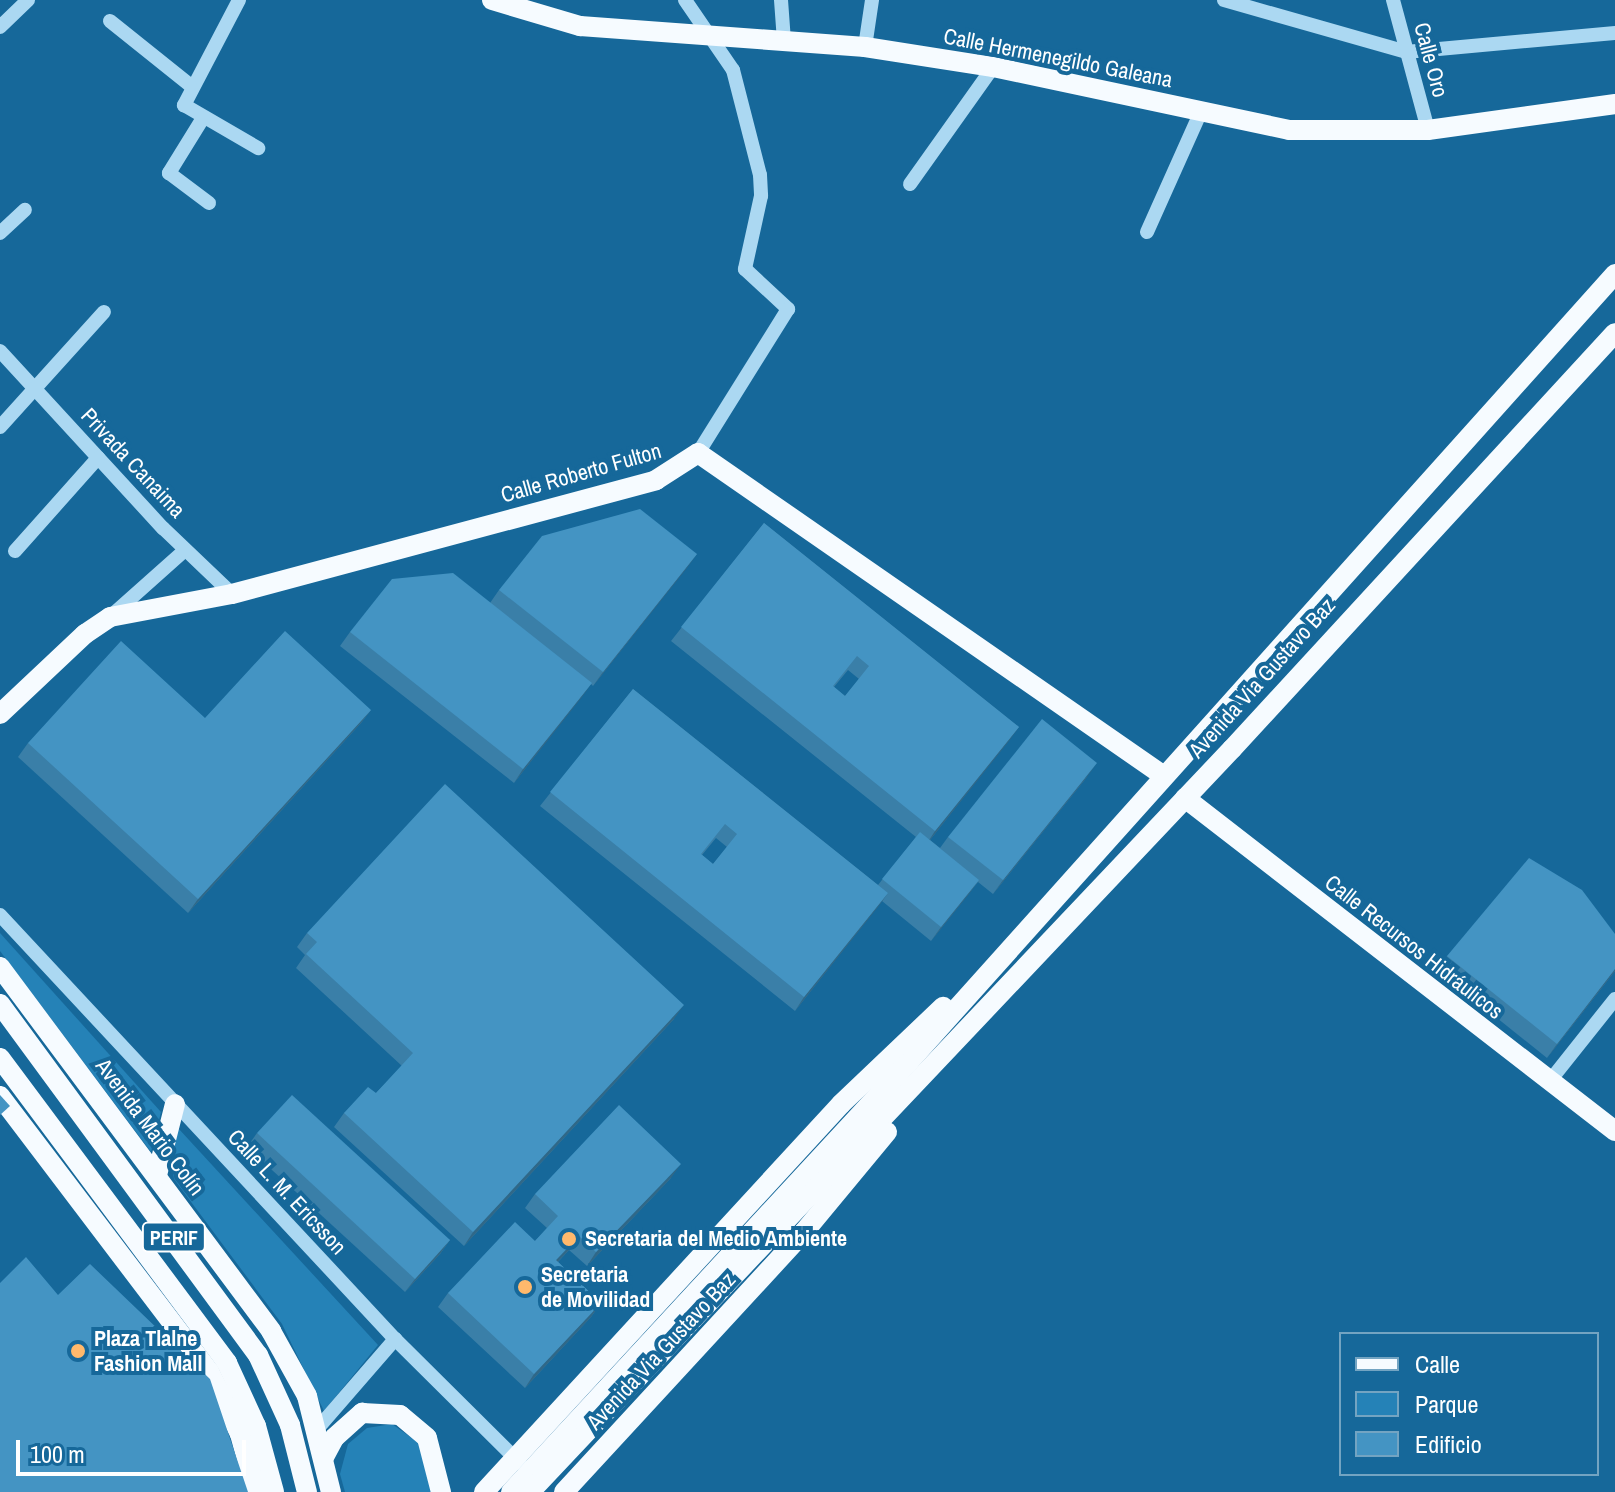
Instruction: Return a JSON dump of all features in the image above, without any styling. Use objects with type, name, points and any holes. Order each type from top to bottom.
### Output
[{"type":"main road","name":"Calle Hermenegildo Galeana","points":[[492,0],[554,22],[865,47],[993,67],[1289,130],[1428,130],[1615,104]]},
{"type":"main road","name":"Avenida Via Gustavo Baz","points":[[511,1492],[907,1064],[1615,274]]},
{"type":"main road","name":"Avenida Via Gustavo Baz","points":[[530,1492],[945,1056],[1615,333]]},
{"type":"main road","name":"Calle Roberto Fulton","points":[[0,714],[85,634],[110,617],[232,594],[656,480],[698,453]]},
{"type":"main road","points":[[698,453],[1164,776]]},
{"type":"main road","name":"Calle Recursos Hidráulicos","points":[[1185,798],[1615,1131]]},
{"type":"main road","name":"Avenida Via Gustavo Baz","points":[[484,1492],[841,1104],[910,1036],[996,964]]},
{"type":"main road","name":"Avenida Mario Colín","points":[[0,967],[157,1175],[294,1367],[318,1428],[331,1492]]},
{"type":"main road","name":"PERIF","points":[[0,1004],[258,1355],[290,1425],[307,1492]]},
{"type":"main road","name":"Avenida Via Gustavo Baz","points":[[564,1492],[804,1232],[945,1056]]},
{"type":"main road","name":"PERIF","points":[[0,1058],[227,1363],[256,1426],[274,1492]]},
{"type":"main road","points":[[0,1096],[209,1371],[240,1434],[256,1492]]},
{"type":"main road","points":[[157,1175],[175,1104]]},
{"type":"main road","points":[[56,1171],[74,1157]]},
{"type":"main road","points":[[324,1457],[340,1431],[362,1413],[400,1415],[427,1438],[441,1492]]},
{"type":"street","points":[[239,0],[190,85],[184,105],[258,148]]},
{"type":"street","points":[[685,0],[714,36],[733,70],[760,175],[761,196],[745,269],[788,309],[698,453]]},
{"type":"street","points":[[781,0],[784,41]]},
{"type":"street","points":[[865,47],[872,0]]},
{"type":"street","points":[[1224,0],[1406,52],[1615,33]]},
{"type":"street","name":"Calle Oro","points":[[1393,0],[1428,130]]},
{"type":"street","points":[[0,27],[17,3]]},
{"type":"street","points":[[110,21],[190,85]]},
{"type":"street","points":[[910,184],[993,67]]},
{"type":"street","points":[[1147,232],[1201,111]]},
{"type":"street","points":[[203,118],[169,173],[209,203]]},
{"type":"street","points":[[0,233],[25,210]]},
{"type":"street","points":[[0,427],[104,312]]},
{"type":"street","name":"Privada Canaima","points":[[2,357],[185,550],[232,594]]},
{"type":"street","points":[[15,551],[98,458]]},
{"type":"street","points":[[110,617],[185,550]]},
{"type":"street","name":"Calle L. M. Ericsson","points":[[0,915],[395,1339],[548,1492]]},
{"type":"street","points":[[1549,1082],[1615,999]]},
{"type":"street","points":[[318,1428],[395,1339]]},
{"type":"green space","points":[[0,933],[161,1112],[151,1152],[0,951]]},
{"type":"green space","points":[[178,1128],[378,1345],[324,1411],[282,1324],[174,1179],[170,1155]]},
{"type":"green space","points":[[392,1424],[419,1443],[431,1492],[345,1492],[340,1474],[348,1444],[367,1428]]},
{"type":"building","points":[[640,509],[697,554],[603,672],[499,590],[542,536]]},
{"type":"building","points":[[764,523],[1019,727],[935,831],[681,627]],"holes":[[[857,656],[869,666],[845,696],[833,686]]]},
{"type":"building","points":[[453,573],[592,683],[523,769],[350,632],[392,579]]},
{"type":"building","points":[[285,631],[371,710],[198,899],[28,743],[121,641],[205,718]]},
{"type":"building","points":[[633,689],[888,893],[804,997],[550,792]],"holes":[[[725,824],[737,834],[713,864],[701,854]]]},
{"type":"building","points":[[1042,719],[1097,763],[1003,880],[948,837]]},
{"type":"building","points":[[445,784],[684,1005],[473,1232],[344,1113],[368,1087],[376,1093],[413,1053],[306,954],[317,942],[307,933]]},
{"type":"building","points":[[920,832],[979,880],[941,927],[882,879]]},
{"type":"building","points":[[1529,858],[1582,890],[1615,934],[1615,969],[1557,1044],[1447,956]]},
{"type":"building","points":[[0,1095],[10,1106],[0,1115]]},
{"type":"building","points":[[292,1095],[450,1240],[415,1279],[257,1133]]},
{"type":"building","points":[[619,1105],[681,1164],[596,1252],[579,1236],[556,1260],[601,1303],[534,1374],[448,1293],[515,1222],[535,1241],[558,1216],[535,1194]]},
{"type":"building","name":"Plaza Tlalne Fashion Mall","points":[[26,1257],[58,1295],[90,1264],[210,1379],[248,1492],[0,1492],[0,1283]]},
{"type":"place","name":"Secretaria del Medio Ambiente","points":[[569,1239]]},
{"type":"place","name":"Secretaria de Movilidad","points":[[525,1287]]},
{"type":"place","name":"Plaza Tlalne Fashion Mall","points":[[78,1351]]}]
